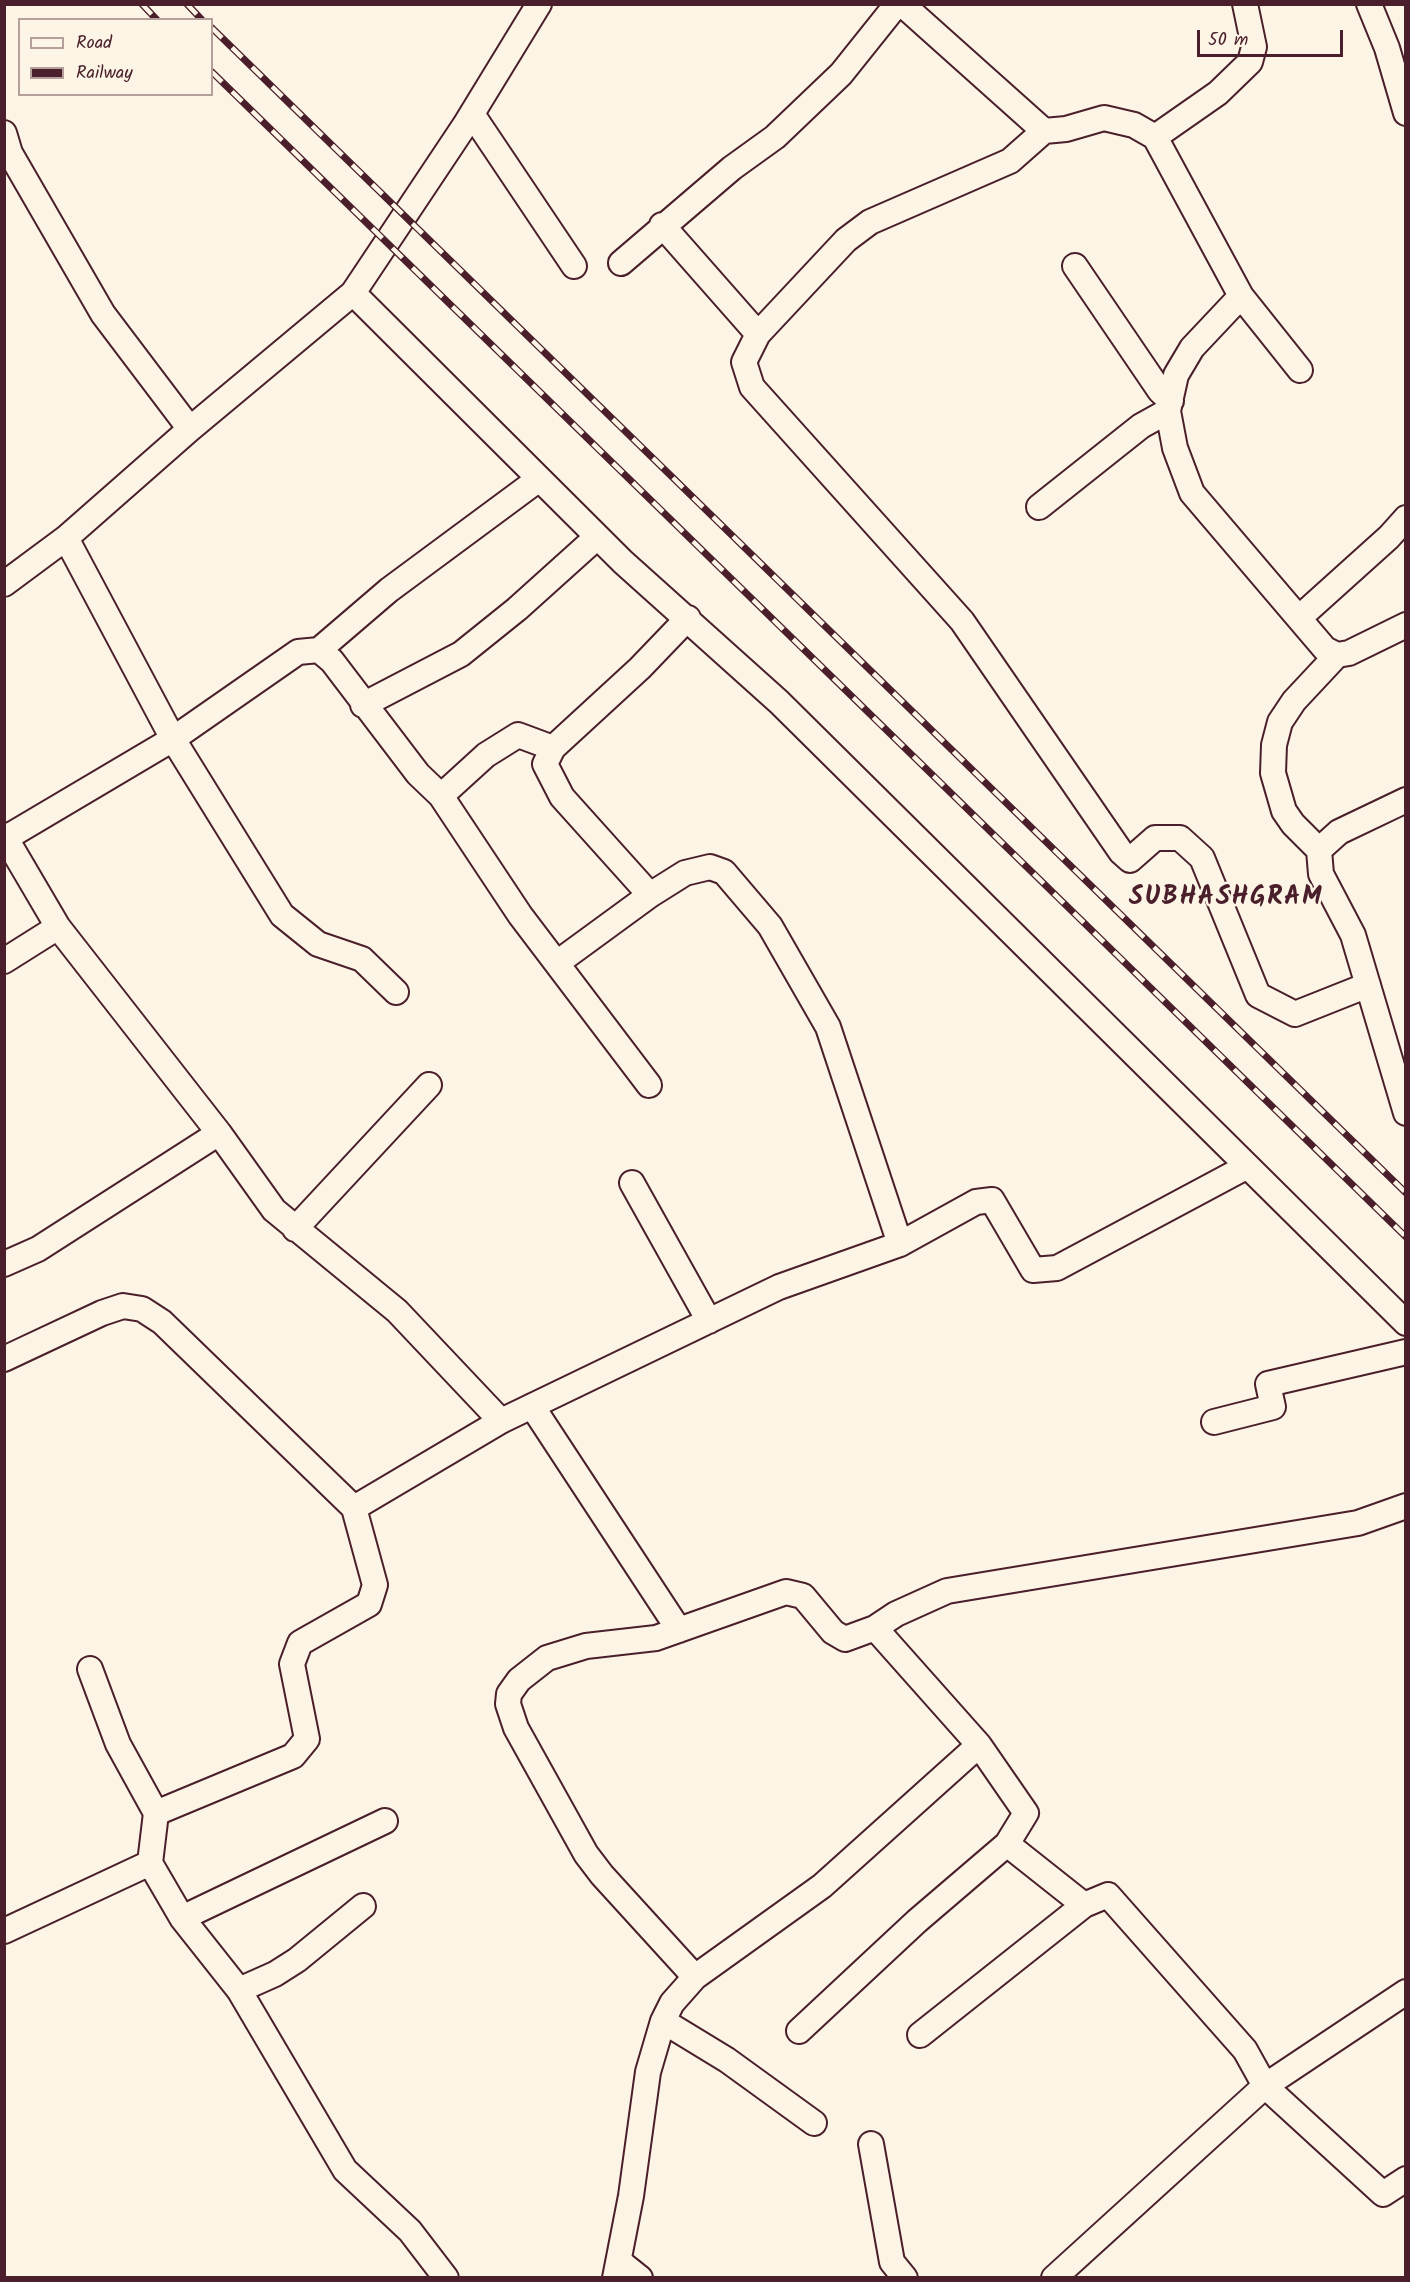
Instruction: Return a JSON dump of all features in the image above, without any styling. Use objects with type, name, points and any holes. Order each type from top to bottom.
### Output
[{"type":"street","points":[[4,584],[66,538],[190,429],[352,293],[471,114],[539,4]]},
{"type":"street","points":[[621,263],[662,225],[732,168],[775,137],[841,74],[897,4]]},
{"type":"street","points":[[902,4],[1044,131]]},
{"type":"street","points":[[1155,137],[1218,93],[1250,62],[1254,47],[1245,4]]},
{"type":"street","points":[[1370,4],[1387,48],[1406,113]]},
{"type":"street","points":[[471,114],[574,266]]},
{"type":"street","points":[[1300,370],[1241,296],[1155,137],[1134,125],[1104,118],[1066,129],[1044,131],[1010,161],[870,222],[828,257],[758,334],[744,362],[752,387],[962,621],[1121,852],[1131,860],[1155,838],[1180,837],[1202,858],[1257,995],[1295,1014],[1368,985]]},
{"type":"street","points":[[6,147],[103,314],[190,429]]},
{"type":"street","points":[[662,225],[758,334]]},
{"type":"street","points":[[1075,266],[1170,406]]},
{"type":"street","points":[[352,293],[597,537],[779,702],[1406,1323]]},
{"type":"street","points":[[1241,296],[1192,348],[1176,375],[1170,406],[1175,448],[1192,494],[1325,649],[1337,655],[1349,653],[1406,625]]},
{"type":"street","points":[[1040,507],[1141,426],[1170,406]]},
{"type":"street","points":[[501,1421],[397,1311],[274,1210],[219,1133],[58,927],[5,836],[173,740],[298,652],[319,650],[389,590],[539,479]]},
{"type":"street","points":[[1299,618],[1389,537],[1406,518]]},
{"type":"street","points":[[363,705],[461,654],[517,609],[597,537]]},
{"type":"street","points":[[66,538],[173,740],[282,915],[318,944],[362,959],[396,992]]},
{"type":"street","points":[[650,895],[562,797],[545,764],[553,748],[640,668],[687,618]]},
{"type":"street","points":[[319,650],[332,661],[363,705],[418,774],[441,796],[520,915],[649,1085]]},
{"type":"street","points":[[1337,655],[1294,701],[1280,722],[1274,745],[1273,773],[1284,811],[1293,824],[1319,850],[1321,874],[1353,935],[1406,1113]]},
{"type":"street","points":[[441,796],[486,754],[518,735],[553,748]]},
{"type":"street","points":[[1319,850],[1339,832],[1406,800]]},
{"type":"street","points":[[557,963],[650,895],[686,873],[710,867],[724,872],[770,926],[828,1027],[900,1244]]},
{"type":"street","points":[[4,961],[58,927]]},
{"type":"street","points":[[296,1229],[429,1085]]},
{"type":"street","points":[[4,1264],[38,1249],[219,1133]]},
{"type":"street","points":[[354,1508],[501,1421],[779,1287],[900,1244],[976,1202],[992,1200],[1033,1270],[1057,1268],[1246,1167]]},
{"type":"street","points":[[632,1183],[709,1321]]},
{"type":"street","points":[[4,1359],[102,1313],[123,1306],[142,1309],[162,1322],[354,1508],[375,1585],[369,1604],[300,1643],[292,1664],[307,1739],[293,1756],[156,1813]]},
{"type":"street","points":[[1214,1422],[1273,1407],[1268,1384],[1406,1352]]},
{"type":"street","points":[[532,1406],[679,1630]]},
{"type":"street","points":[[695,1977],[602,1875],[586,1854],[516,1728],[508,1704],[509,1694],[519,1680],[547,1659],[586,1646],[656,1638],[786,1592],[803,1596],[833,1632],[845,1639],[875,1628],[896,1614],[947,1591],[1358,1523],[1406,1506]]},
{"type":"street","points":[[800,2031],[917,1920],[1007,1844],[1026,1813],[979,1745],[875,1628]]},
{"type":"street","points":[[90,1669],[118,1744],[156,1813],[150,1863],[182,1918],[239,1990],[345,2170],[410,2231],[446,2277]]},
{"type":"street","points":[[640,2277],[618,2270],[648,2072],[663,2021],[672,2003],[695,1977],[822,1886],[979,1745]]},
{"type":"street","points":[[182,1918],[385,1821]]},
{"type":"street","points":[[1007,1844],[1084,1905]]},
{"type":"street","points":[[4,1931],[150,1863]]},
{"type":"street","points":[[920,2035],[1084,1905],[1108,1895],[1245,2050],[1265,2086],[1383,2194],[1406,2179]]},
{"type":"street","points":[[239,1990],[275,1974],[297,1960],[363,1906]]},
{"type":"street","points":[[1054,2277],[1265,2086],[1406,1992]]},
{"type":"street","points":[[663,2021],[728,2060],[814,2123]]},
{"type":"street","points":[[871,2144],[892,2262],[905,2277]]},
{"type":"railway","points":[[142,4],[155,18]]},
{"type":"railway","points":[[187,4],[200,18]]},
{"type":"railway","points":[[213,29],[1406,1193]]},
{"type":"railway","points":[[213,73],[1406,1237]]},
{"type":"district","name":"SUBHASHGRAM","points":[[1226,900]]}]
